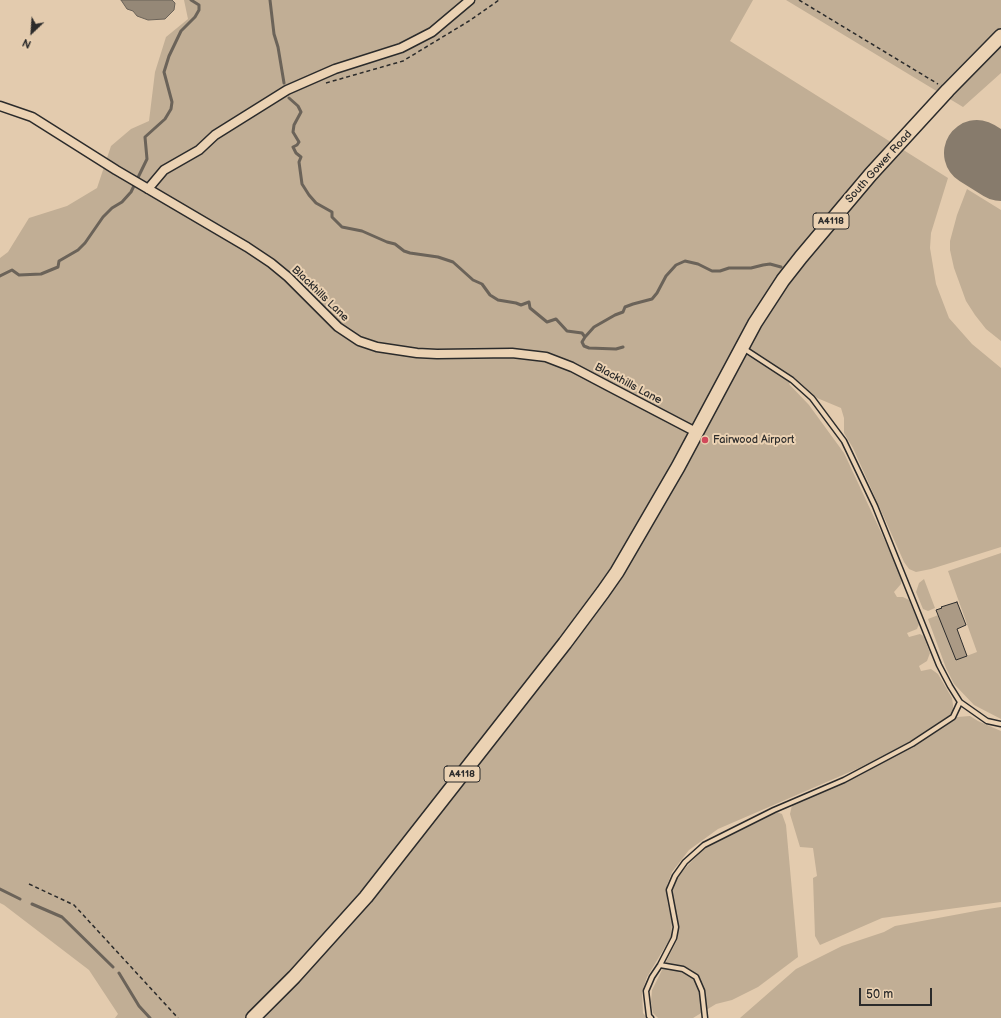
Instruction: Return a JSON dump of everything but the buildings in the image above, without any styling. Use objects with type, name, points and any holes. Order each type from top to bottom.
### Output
[{"type":"main road","name":"South Gower Road","points":[[696,432],[741,347],[770,299],[801,257],[872,174],[948,90],[1001,36]]},
{"type":"main road","name":"A4118","points":[[253,1018],[294,978],[366,897],[587,615],[623,561],[696,432]]},
{"type":"street","points":[[148,189],[164,170],[199,150],[215,135],[287,90],[335,69],[401,48],[432,32],[470,0]]},
{"type":"street","name":"Blackhills Lane","points":[[0,106],[32,117],[140,185],[271,263],[298,287],[338,327],[359,341],[376,347],[417,353],[512,353],[546,357],[572,367],[696,432]]},
{"type":"lane","points":[[741,347],[792,380],[812,398],[844,441],[875,506],[950,686],[960,702],[987,721],[1001,724]]},
{"type":"lane","points":[[651,1018],[649,1016],[646,991],[652,977],[674,938],[676,927],[669,890],[675,876],[685,862],[704,845],[774,810],[844,780],[912,744],[953,717],[960,702]]},
{"type":"lane","points":[[660,965],[684,970],[696,977],[702,991],[705,1018]]},
{"type":"path","points":[[799,0],[948,90]]},
{"type":"path","points":[[29,884],[74,905],[178,1018]]},
{"type":"shaded area","points":[[121,0],[172,0],[175,3],[174,10],[165,19],[148,20],[137,16],[133,11],[127,9]]},
{"type":"shaded area","points":[[184,0],[753,0],[730,41],[948,178],[931,233],[930,248],[936,284],[949,318],[972,344],[1001,368],[1001,547],[931,569],[916,572],[909,569],[904,562],[853,448],[844,433],[844,418],[841,408],[817,398],[794,377],[789,384],[809,405],[844,453],[902,577],[901,584],[894,592],[897,597],[903,597],[909,600],[919,624],[917,629],[907,633],[909,637],[920,634],[922,635],[930,653],[927,661],[919,666],[921,671],[931,669],[938,674],[952,698],[953,712],[911,741],[859,768],[718,829],[689,850],[672,872],[667,885],[667,900],[672,923],[671,937],[647,977],[642,992],[643,1013],[647,1018],[115,1018],[118,1014],[89,970],[0,903],[0,258],[8,252],[29,218],[67,206],[97,188],[111,146],[131,129],[149,121],[155,72],[166,37],[188,19]]},
{"type":"shaded area","points":[[786,0],[1001,0],[1001,73],[963,107]]},
{"type":"shaded area","points":[[967,189],[1001,210],[1001,341],[986,329],[975,315],[966,301],[954,268],[950,250],[950,241],[957,215]]},
{"type":"shaded area","points":[[1001,553],[1001,719],[974,705],[954,684],[946,668],[928,619],[949,611],[956,660],[977,652],[948,571]]},
{"type":"shaded area","points":[[924,579],[935,608],[928,611],[923,609],[916,592],[919,583]]},
{"type":"shaded area","points":[[970,716],[1001,731],[1001,902],[882,918],[820,945],[815,936],[813,878],[817,876],[813,848],[800,847],[790,814],[792,805],[859,776],[919,743],[957,717]]},
{"type":"shaded area","points":[[777,812],[782,814],[786,825],[798,957],[758,987],[732,1000],[716,1004],[693,1018],[658,1018],[653,1013],[651,1002],[652,990],[678,938],[678,926],[674,910],[672,891],[677,877],[705,847],[726,835]]},
{"type":"shaded area","points":[[1001,907],[1001,1018],[740,1018],[796,969],[842,946],[884,932],[895,926]]},
{"type":"waterway","points":[[0,276],[12,270],[19,275],[41,274],[58,267],[59,261],[78,250],[85,243],[103,217],[112,208],[122,202],[131,192],[147,159],[145,137],[165,119],[171,109],[172,102],[164,72],[169,56],[181,31],[195,17],[199,10],[199,5],[191,0]]},
{"type":"waterway","points":[[270,0],[274,34],[278,47],[284,83]]},
{"type":"waterway","points":[[289,98],[298,106],[301,112],[294,125],[293,132],[299,142],[293,147],[296,153],[301,157],[299,162],[302,184],[316,203],[332,212],[332,217],[342,227],[362,231],[395,244],[404,251],[410,253],[438,257],[453,262],[473,280],[482,284],[490,295],[498,300],[521,305],[529,302],[530,308],[547,322],[556,319],[567,331],[582,333],[585,337],[582,342],[584,346],[589,348],[616,349],[623,347]]},
{"type":"waterway","points":[[585,337],[594,327],[623,312],[625,307],[652,299],[666,276],[676,265],[685,261],[698,264],[712,271],[720,271],[729,268],[751,268],[770,264],[781,267]]},
{"type":"waterway","points":[[0,889],[20,899]]},
{"type":"waterway","points":[[32,904],[62,917],[113,967]]},
{"type":"waterway","points":[[119,973],[139,1006],[150,1018]]},
{"type":"runway","points":[[977,153],[1001,168]]},
{"type":"place","name":"Fairwood Airport","points":[[705,440]]}]
